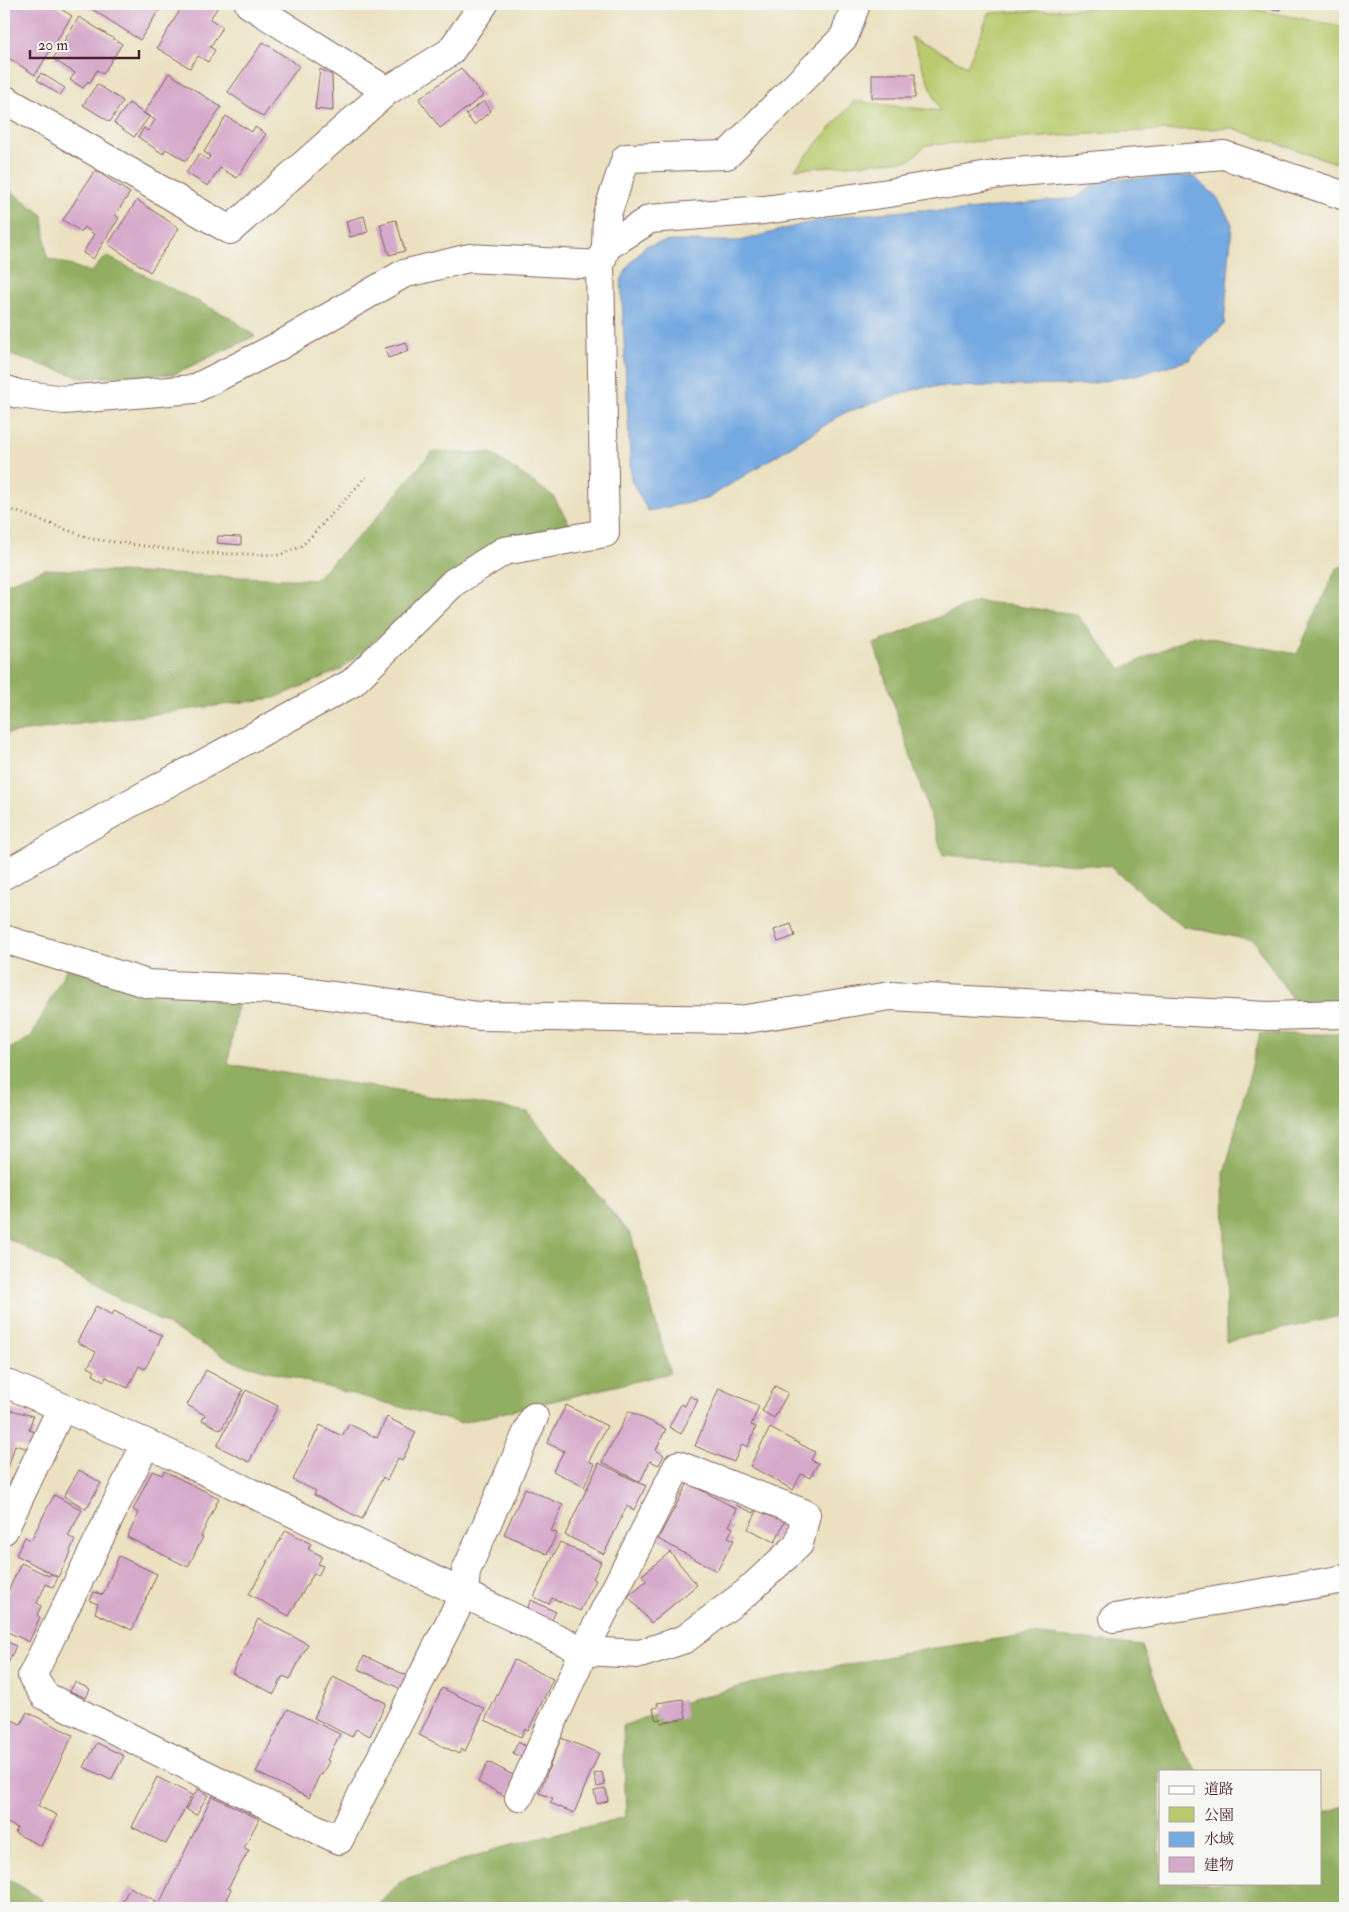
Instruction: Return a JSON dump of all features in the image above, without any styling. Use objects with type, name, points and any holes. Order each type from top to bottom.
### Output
[{"type":"street","points":[[248,4],[386,91]]},
{"type":"street","points":[[4,99],[230,230],[386,91],[450,52],[484,4]]},
{"type":"street","points":[[4,875],[127,805],[352,683],[454,582],[504,551],[605,533],[603,256],[606,214],[626,158],[727,155],[844,37],[856,4]]},
{"type":"street","points":[[4,389],[18,394],[64,400],[194,389],[279,346],[403,274],[469,258],[603,256],[650,219],[764,210],[889,193],[1006,173],[1224,155],[1345,196]]},
{"type":"street","points":[[4,938],[148,984],[298,992],[480,1016],[740,1020],[890,996],[1257,1016],[1345,1014]]},
{"type":"street","points":[[4,1385],[146,1443],[584,1651],[640,1654],[684,1639],[746,1593],[799,1544],[806,1514],[678,1465],[584,1651],[518,1797]]},
{"type":"street","points":[[4,1530],[62,1408]]},
{"type":"street","points":[[146,1443],[32,1676],[45,1696],[339,1840],[464,1594],[466,1572],[534,1417]]},
{"type":"street","points":[[1114,1618],[1345,1579]]},
{"type":"path","points":[[4,507],[92,539],[197,553],[280,555],[302,546],[366,477]]},
{"type":"green space","points":[[1167,4],[1228,4],[1345,27],[1345,166],[1232,128],[1119,132],[926,145],[910,160],[795,169],[854,101],[940,111],[911,37],[967,66],[989,13]]},
{"type":"green space","points":[[4,186],[43,215],[47,258],[91,272],[106,256],[229,317],[255,336],[174,374],[83,378],[4,353]]},
{"type":"green space","points":[[432,452],[491,453],[553,496],[571,526],[446,579],[340,670],[275,698],[4,734],[4,585],[45,569],[314,580],[369,526]]},
{"type":"green space","points":[[1345,565],[1345,1001],[1294,1002],[1254,941],[1182,926],[1109,866],[943,855],[874,644],[977,601],[1076,614],[1121,669],[1194,635],[1297,654],[1336,569]]},
{"type":"green space","points":[[67,968],[239,994],[228,1064],[528,1112],[631,1235],[670,1373],[460,1423],[235,1362],[4,1236],[4,1052],[31,1037]]},
{"type":"green space","points":[[1260,1034],[1345,1034],[1345,1315],[1226,1342],[1224,1174]]},
{"type":"green space","points":[[1032,1634],[1142,1646],[1182,1750],[1197,1770],[1159,1770],[1159,1884],[1322,1884],[1322,1812],[1345,1806],[1345,1908],[708,1908],[694,1902],[622,1902],[621,1908],[375,1908],[402,1880],[496,1849],[626,1817],[623,1726],[691,1700],[754,1683],[915,1651]]},
{"type":"green space","points":[[4,1876],[41,1899],[44,1908],[4,1908]]},
{"type":"water","points":[[1193,176],[1217,197],[1232,224],[1224,325],[1189,360],[1140,374],[1084,385],[923,387],[846,412],[707,499],[648,511],[631,480],[621,281],[628,266],[645,246],[669,241],[740,241],[803,224],[854,215],[919,210],[959,211],[1076,198],[1102,180]]},
{"type":"building","points":[[7,4],[53,4],[72,16],[35,75],[4,55],[4,9]]},
{"type":"building","points":[[84,4],[163,4],[140,40]]},
{"type":"building","points":[[176,4],[213,4],[218,7],[210,19],[223,27],[210,47],[215,50],[208,62],[198,56],[190,68],[157,48],[180,10],[174,6]]},
{"type":"building","points":[[1270,4],[1282,4],[1280,10],[1269,9]]},
{"type":"building","points":[[79,17],[122,44],[103,74],[97,70],[90,83],[88,81],[83,88],[70,80],[75,73],[53,59]]},
{"type":"building","points":[[263,42],[299,66],[263,117],[228,92]]},
{"type":"building","points":[[461,68],[483,96],[440,128],[419,99]]},
{"type":"building","points":[[320,69],[332,75],[333,111],[315,109]]},
{"type":"building","points":[[41,73],[65,88],[60,95],[37,80]]},
{"type":"building","points":[[169,73],[221,107],[186,161],[166,149],[163,154],[138,137],[144,128],[148,131],[155,120],[144,113]]},
{"type":"building","points":[[872,74],[915,74],[915,98],[872,98]]},
{"type":"building","points":[[97,84],[123,101],[110,122],[83,105]]},
{"type":"building","points":[[484,101],[491,111],[474,125],[466,114]]},
{"type":"building","points":[[129,103],[149,117],[134,137],[114,123]]},
{"type":"building","points":[[226,116],[252,132],[255,127],[266,134],[237,178],[220,168],[208,186],[186,173],[199,154],[208,160],[210,156],[204,152]]},
{"type":"building","points":[[95,170],[130,193],[115,215],[119,218],[93,259],[83,253],[94,234],[84,227],[81,232],[63,220]]},
{"type":"building","points":[[137,200],[179,228],[150,272],[108,244]]},
{"type":"building","points":[[364,216],[368,232],[350,237],[346,221]]},
{"type":"building","points":[[396,220],[405,251],[389,255],[380,224]]},
{"type":"building","points":[[406,342],[409,351],[388,358],[385,348]]},
{"type":"building","points":[[218,536],[241,537],[241,545],[217,543]]},
{"type":"building","points":[[791,924],[795,936],[778,942],[774,930]]},
{"type":"building","points":[[96,1306],[112,1315],[114,1311],[162,1336],[145,1369],[139,1366],[128,1388],[106,1377],[104,1381],[93,1375],[95,1371],[88,1367],[96,1352],[77,1342]]},
{"type":"building","points":[[206,1370],[243,1390],[221,1430],[202,1420],[205,1415],[187,1405]]},
{"type":"building","points":[[775,1386],[788,1393],[774,1418],[762,1411]]},
{"type":"building","points":[[719,1388],[759,1406],[751,1425],[756,1427],[748,1447],[742,1444],[734,1462],[695,1446]]},
{"type":"building","points":[[246,1390],[278,1406],[249,1462],[217,1446]]},
{"type":"building","points":[[690,1396],[698,1400],[681,1434],[669,1427],[681,1404],[685,1406]]},
{"type":"building","points":[[566,1405],[607,1426],[589,1461],[595,1464],[584,1487],[553,1471],[564,1451],[547,1443]]},
{"type":"building","points":[[4,1408],[33,1416],[29,1430],[35,1432],[29,1449],[15,1445],[7,1472],[4,1471]]},
{"type":"building","points":[[629,1411],[666,1429],[656,1450],[664,1455],[659,1465],[650,1461],[640,1482],[602,1462]]},
{"type":"building","points":[[387,1417],[416,1432],[402,1461],[398,1458],[387,1480],[383,1477],[362,1519],[314,1495],[316,1491],[293,1480],[320,1425],[342,1436],[349,1424],[377,1438]]},
{"type":"building","points":[[770,1428],[815,1452],[811,1460],[818,1463],[810,1478],[801,1474],[793,1490],[750,1466]]},
{"type":"building","points":[[599,1463],[646,1486],[634,1510],[627,1506],[604,1554],[565,1535]]},
{"type":"building","points":[[79,1470],[101,1483],[86,1509],[64,1496]]},
{"type":"building","points":[[152,1471],[162,1475],[164,1471],[219,1498],[188,1567],[127,1537],[139,1513],[133,1510]]},
{"type":"building","points":[[688,1483],[737,1509],[729,1526],[733,1528],[728,1537],[734,1540],[717,1571],[658,1539]]},
{"type":"building","points":[[525,1488],[563,1505],[551,1531],[557,1533],[547,1554],[504,1534]]},
{"type":"building","points":[[54,1495],[82,1510],[68,1536],[75,1540],[58,1577],[16,1555],[25,1537],[31,1540]]},
{"type":"building","points":[[740,1496],[758,1505],[754,1513],[736,1505]]},
{"type":"building","points":[[760,1505],[786,1518],[775,1542],[748,1529]]},
{"type":"building","points":[[286,1530],[311,1544],[308,1549],[322,1556],[318,1564],[323,1566],[318,1576],[314,1573],[289,1616],[249,1594]]},
{"type":"building","points":[[560,1542],[601,1562],[593,1579],[596,1580],[580,1611],[552,1598],[549,1604],[534,1597]]},
{"type":"building","points":[[670,1552],[697,1585],[651,1623],[628,1596],[646,1581],[642,1575]]},
{"type":"building","points":[[119,1556],[157,1574],[132,1630],[95,1613],[98,1604],[90,1601],[94,1592],[103,1595]]},
{"type":"building","points":[[21,1563],[49,1576],[50,1574],[58,1578],[53,1587],[46,1584],[37,1603],[41,1606],[37,1615],[40,1617],[29,1642],[4,1630],[4,1597]]},
{"type":"building","points":[[531,1600],[556,1612],[550,1623],[526,1611]]},
{"type":"building","points":[[258,1619],[308,1644],[290,1679],[283,1676],[274,1694],[232,1673]]},
{"type":"building","points":[[4,1640],[16,1646],[4,1671]]},
{"type":"building","points":[[364,1656],[408,1676],[401,1689],[358,1669]]},
{"type":"building","points":[[514,1660],[553,1679],[528,1731],[525,1729],[521,1737],[485,1720]]},
{"type":"building","points":[[333,1677],[386,1703],[370,1736],[356,1729],[352,1737],[314,1718]]},
{"type":"building","points":[[75,1682],[90,1689],[86,1698],[70,1691]]},
{"type":"building","points":[[442,1688],[485,1709],[465,1751],[461,1749],[459,1754],[419,1735]]},
{"type":"building","points":[[683,1699],[686,1718],[661,1723],[661,1719],[656,1720],[653,1708],[658,1707],[657,1703]]},
{"type":"building","points":[[288,1709],[340,1734],[327,1760],[329,1761],[322,1775],[320,1774],[309,1798],[256,1772]]},
{"type":"building","points":[[27,1712],[73,1735],[38,1806],[57,1815],[41,1846],[15,1833],[17,1828],[4,1821],[4,1731],[10,1719],[21,1724]]},
{"type":"building","points":[[561,1738],[599,1753],[574,1813],[550,1803],[553,1798],[539,1793]]},
{"type":"building","points":[[518,1742],[531,1749],[525,1759],[513,1753]]},
{"type":"building","points":[[97,1743],[124,1756],[111,1780],[84,1767]]},
{"type":"building","points":[[488,1762],[517,1777],[507,1797],[478,1782]]},
{"type":"building","points":[[602,1772],[605,1785],[597,1787],[594,1774]]},
{"type":"building","points":[[157,1777],[192,1795],[166,1844],[132,1827]]},
{"type":"building","points":[[198,1789],[208,1795],[196,1815],[186,1809]]},
{"type":"building","points":[[606,1789],[608,1801],[597,1804],[594,1791]]},
{"type":"building","points":[[212,1796],[259,1819],[244,1848],[249,1850],[228,1888],[231,1889],[222,1908],[157,1908]]},
{"type":"building","points":[[130,1887],[156,1901],[152,1908],[119,1908]]}]
